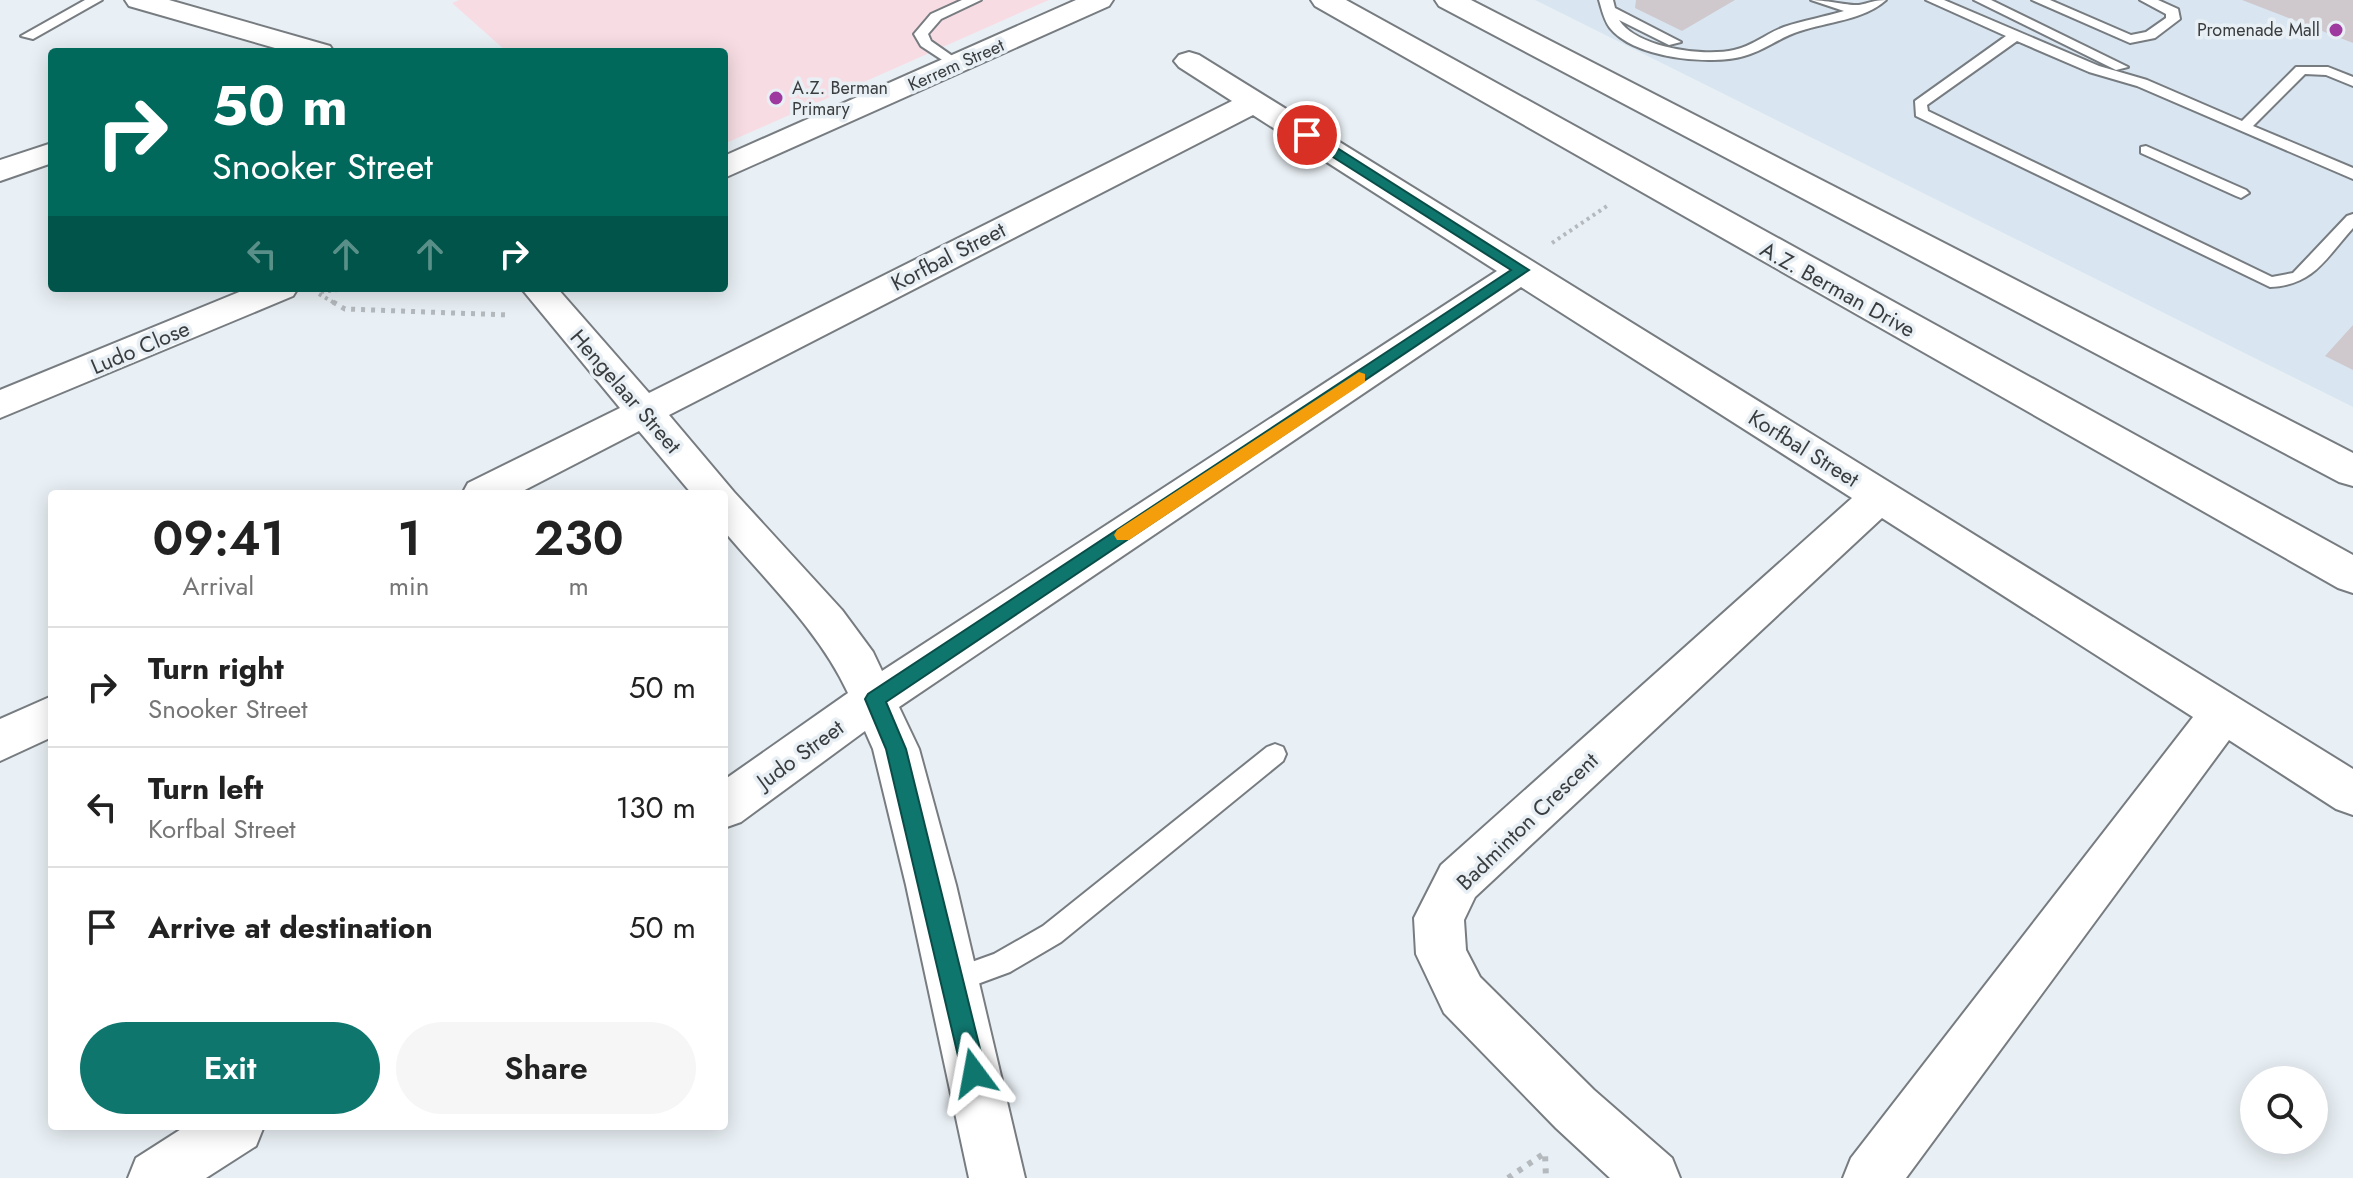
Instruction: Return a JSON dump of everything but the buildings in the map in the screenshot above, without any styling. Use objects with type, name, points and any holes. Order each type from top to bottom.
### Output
[{"type":"main road","name":"A.Z. Berman Drive","points":[[1325,0],[2353,576]]},
{"type":"main road","points":[[1449,0],[2353,471]]},
{"type":"street","points":[[139,0],[306,48]]},
{"type":"street","name":"Kerrem Street","points":[[728,166],[1099,0]]},
{"type":"street","name":"Korfbal Street","points":[[1189,61],[2353,794]]},
{"type":"street","name":"Korfbal Street","points":[[490,490],[1254,102]]},
{"type":"street","points":[[0,171],[48,153]]},
{"type":"street","name":"Judo Street","points":[[728,804],[875,699],[1522,270]]},
{"type":"street","name":"Ludo Close","points":[[0,405],[271,292]]},
{"type":"street","name":"Hengelaar Street","points":[[543,294],[712,490]]},
{"type":"street","name":"Badminton Crescent","points":[[1652,1178],[1575,1109],[1462,995],[1441,954],[1439,918],[1458,881],[1880,496]]},
{"type":"street","points":[[728,509],[827,622],[857,665],[896,749],[997,1178]]},
{"type":"street","points":[[1871,1178],[2223,712]]},
{"type":"street","points":[[0,741],[48,717]]},
{"type":"street","points":[[156,1178],[230,1130]]},
{"type":"lane","points":[[28,36],[95,0]]},
{"type":"lane","points":[[956,65],[926,43],[921,34],[924,24],[974,0]]},
{"type":"lane","points":[[1818,0],[1844,9],[1862,10]]},
{"type":"lane","points":[[1608,5],[1617,29],[1631,39],[1653,47],[1726,57],[1745,53],[1781,32],[1862,10],[1879,0]]},
{"type":"lane","points":[[1933,0],[2094,69],[2142,83],[2353,174]]},
{"type":"lane","points":[[1981,0],[2121,67],[2142,83]]},
{"type":"lane","points":[[2039,0],[2130,39],[2150,35],[2173,19],[2173,12],[2147,0]]},
{"type":"lane","points":[[2017,35],[1920,104],[1921,113],[2270,282],[2290,281],[2299,277],[2353,219]]},
{"type":"lane","points":[[2244,127],[2301,70],[2328,71],[2353,82]]},
{"type":"lane","points":[[2146,150],[2241,193]]},
{"type":"lane","points":[[953,981],[1001,964],[1052,934],[1275,754]]},
{"type":"path","points":[[1522,270],[1540,250],[1616,200]]},
{"type":"path","points":[[323,292],[316,293],[345,309],[509,315],[543,294]]},
{"type":"path","points":[[1508,1178],[1545,1153],[1546,1178]]},
{"type":"shaded area","name":"A.Z. Berman Primary","points":[[459,0],[1049,0],[728,142],[728,48],[503,48],[452,3]]},
{"type":"shaded area","points":[[1535,0],[2353,0],[2353,407]]},
{"type":"slow traffic","points":[[1123,535],[1359,378]]},
{"type":"place","name":"Promenade Mall","points":[[2336,30]]},
{"type":"place","name":"A.Z. Berman Primary","points":[[776,98]]},
{"type":"route","points":[[974,1073],[896,749],[875,699],[1522,270],[1307,135]]}]
